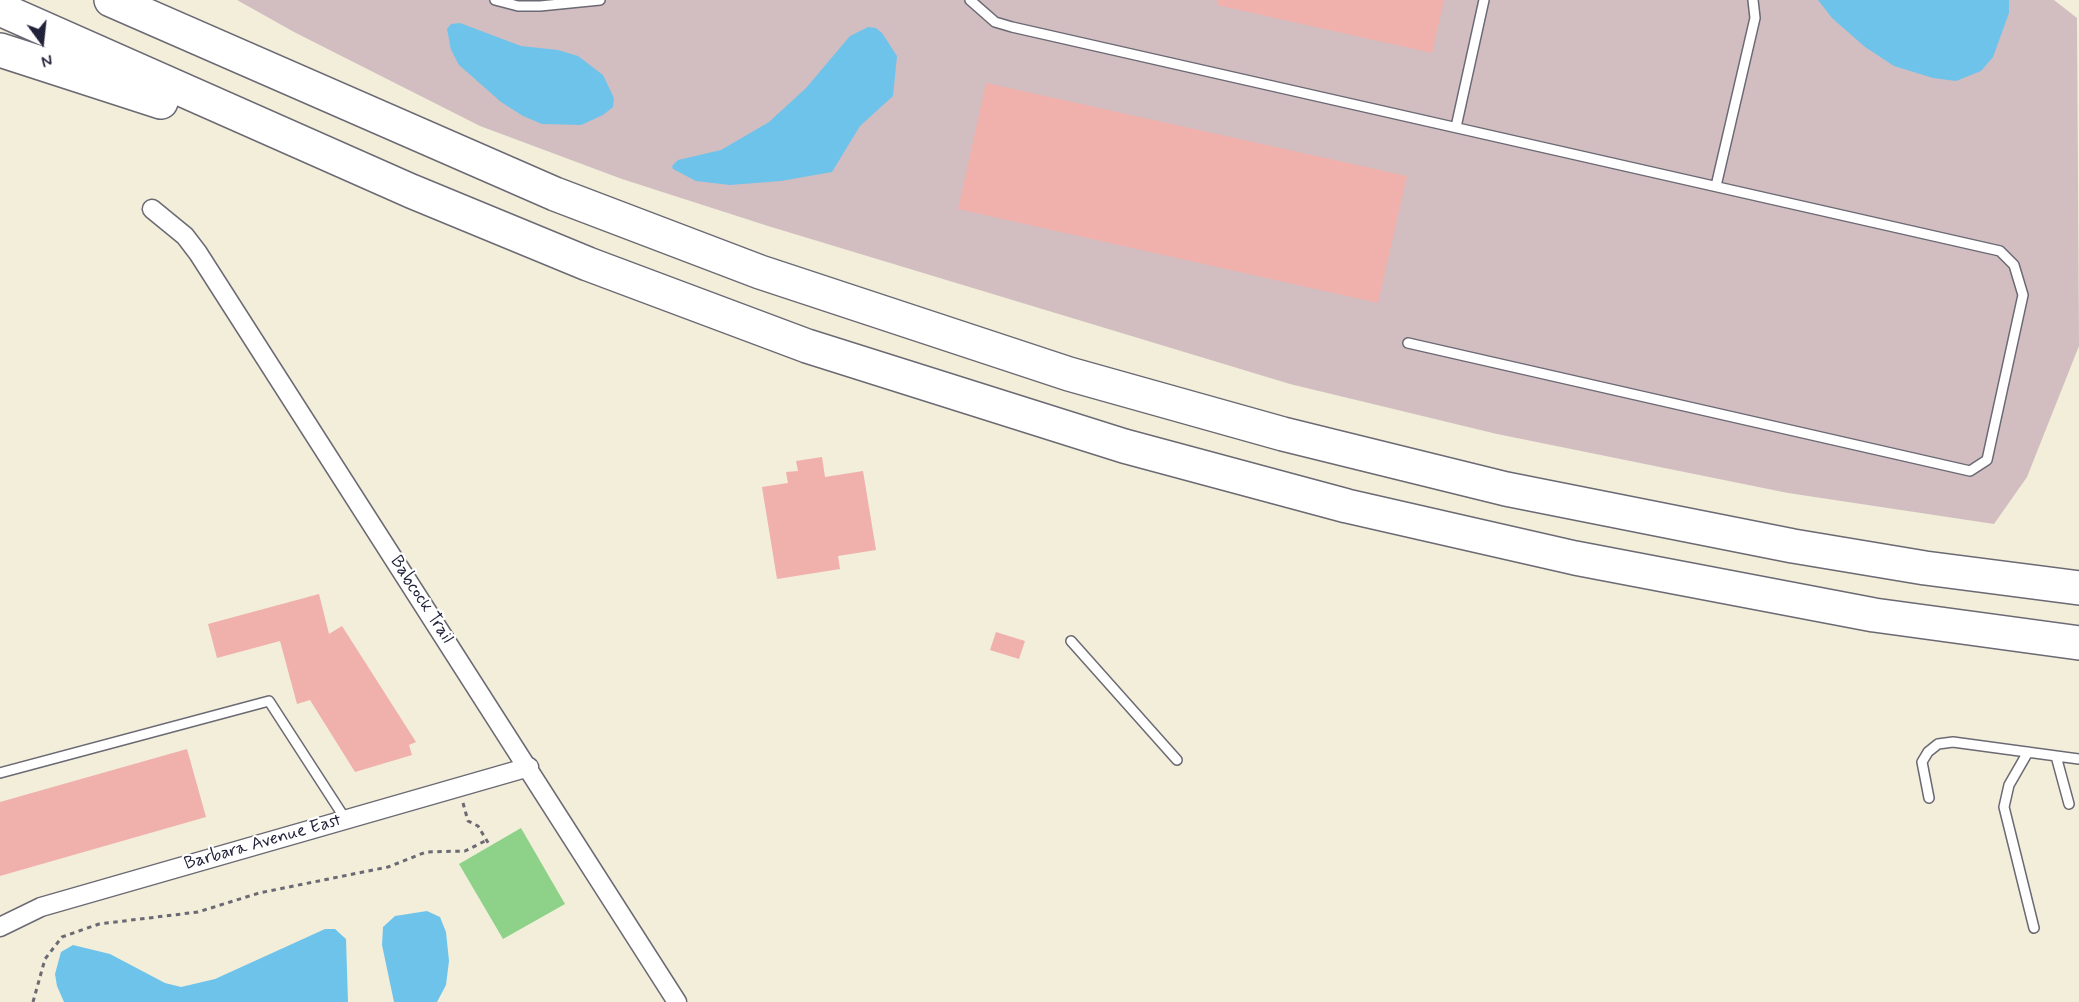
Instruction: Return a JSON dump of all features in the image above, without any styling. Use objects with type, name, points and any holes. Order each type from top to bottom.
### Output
[{"type":"highway","points":[[111,0],[555,194],[813,290],[1069,374],[1283,434],[1506,489],[1657,520],[1925,568],[2079,588]]},
{"type":"highway","points":[[166,0],[302,76],[434,143]]},
{"type":"highway","points":[[0,9],[411,191],[588,264],[807,346],[1007,410],[1234,477],[1452,532],[1680,580],[1874,615],[2079,643]]},
{"type":"highway","points":[[0,50],[134,92],[411,191]]},
{"type":"street","name":"Babcock Trail","points":[[152,209],[185,236],[198,253],[529,767],[677,1002]]},
{"type":"street","name":"Barbara Avenue East","points":[[0,927],[41,907],[529,767]]},
{"type":"lane","points":[[495,0],[518,6],[540,6],[600,0]]},
{"type":"lane","points":[[970,0],[995,22],[1012,27],[2000,251],[2014,265],[2023,295],[1987,460],[1980,467],[1970,471],[1957,471],[1408,343]]},
{"type":"lane","points":[[1456,127],[1484,0]]},
{"type":"lane","points":[[1716,186],[1755,18],[1753,0]]},
{"type":"lane","points":[[1071,641],[1177,760]]},
{"type":"lane","points":[[0,773],[269,701],[345,820]]},
{"type":"lane","points":[[1929,798],[1922,762],[1928,752],[1938,744],[1953,742],[2079,759]]},
{"type":"lane","points":[[2028,752],[2009,785],[2004,807],[2034,928]]},
{"type":"lane","points":[[2056,756],[2069,804]]},
{"type":"path","points":[[458,787],[468,821],[478,826],[490,846]]},
{"type":"path","points":[[33,1002],[45,959],[62,937],[80,930],[99,924],[198,912],[259,893],[388,867],[426,852],[465,851],[487,840]]},
{"type":"shaded area","points":[[237,0],[2054,0],[2077,18],[2079,346],[2027,477],[1994,524],[1788,493],[1497,434],[1290,384],[768,226],[622,179],[480,126],[294,32]]},
{"type":"green space","points":[[521,828],[565,904],[503,939],[459,864]]},
{"type":"water","points":[[1818,0],[2009,0],[2009,13],[1993,57],[1981,71],[1956,81],[1933,78],[1894,66],[1865,47],[1832,18]]},
{"type":"water","points":[[460,23],[521,46],[558,50],[578,56],[603,75],[614,98],[613,107],[603,115],[581,125],[542,124],[523,116],[501,102],[459,65],[451,50],[447,29],[451,24]]},
{"type":"water","points":[[868,27],[876,28],[882,33],[897,56],[893,96],[860,126],[832,172],[781,181],[730,185],[696,181],[673,169],[672,166],[678,160],[721,150],[769,122],[806,88],[850,36]]},
{"type":"water","points":[[427,911],[440,917],[446,932],[449,961],[446,985],[437,1002],[394,1002],[382,945],[383,927],[395,916]]},
{"type":"water","points":[[325,929],[335,929],[346,939],[348,1002],[64,1002],[57,986],[55,974],[61,952],[73,945],[110,954],[165,983],[181,987],[215,979]]},
{"type":"building","points":[[1218,0],[1444,0],[1432,53],[1217,5]]},
{"type":"building","points":[[986,83],[1407,176],[1378,303],[958,209]]},
{"type":"building","points":[[822,457],[825,477],[863,471],[876,550],[838,556],[840,569],[777,579],[762,487],[788,483],[786,472],[798,471],[796,461]]},
{"type":"building","points":[[319,594],[329,634],[342,626],[416,742],[409,745],[412,755],[355,772],[310,700],[297,704],[280,641],[217,658],[208,624]]},
{"type":"building","points":[[996,632],[1025,641],[1019,659],[990,650]]},
{"type":"building","points":[[187,749],[206,817],[0,876],[0,802]]}]
